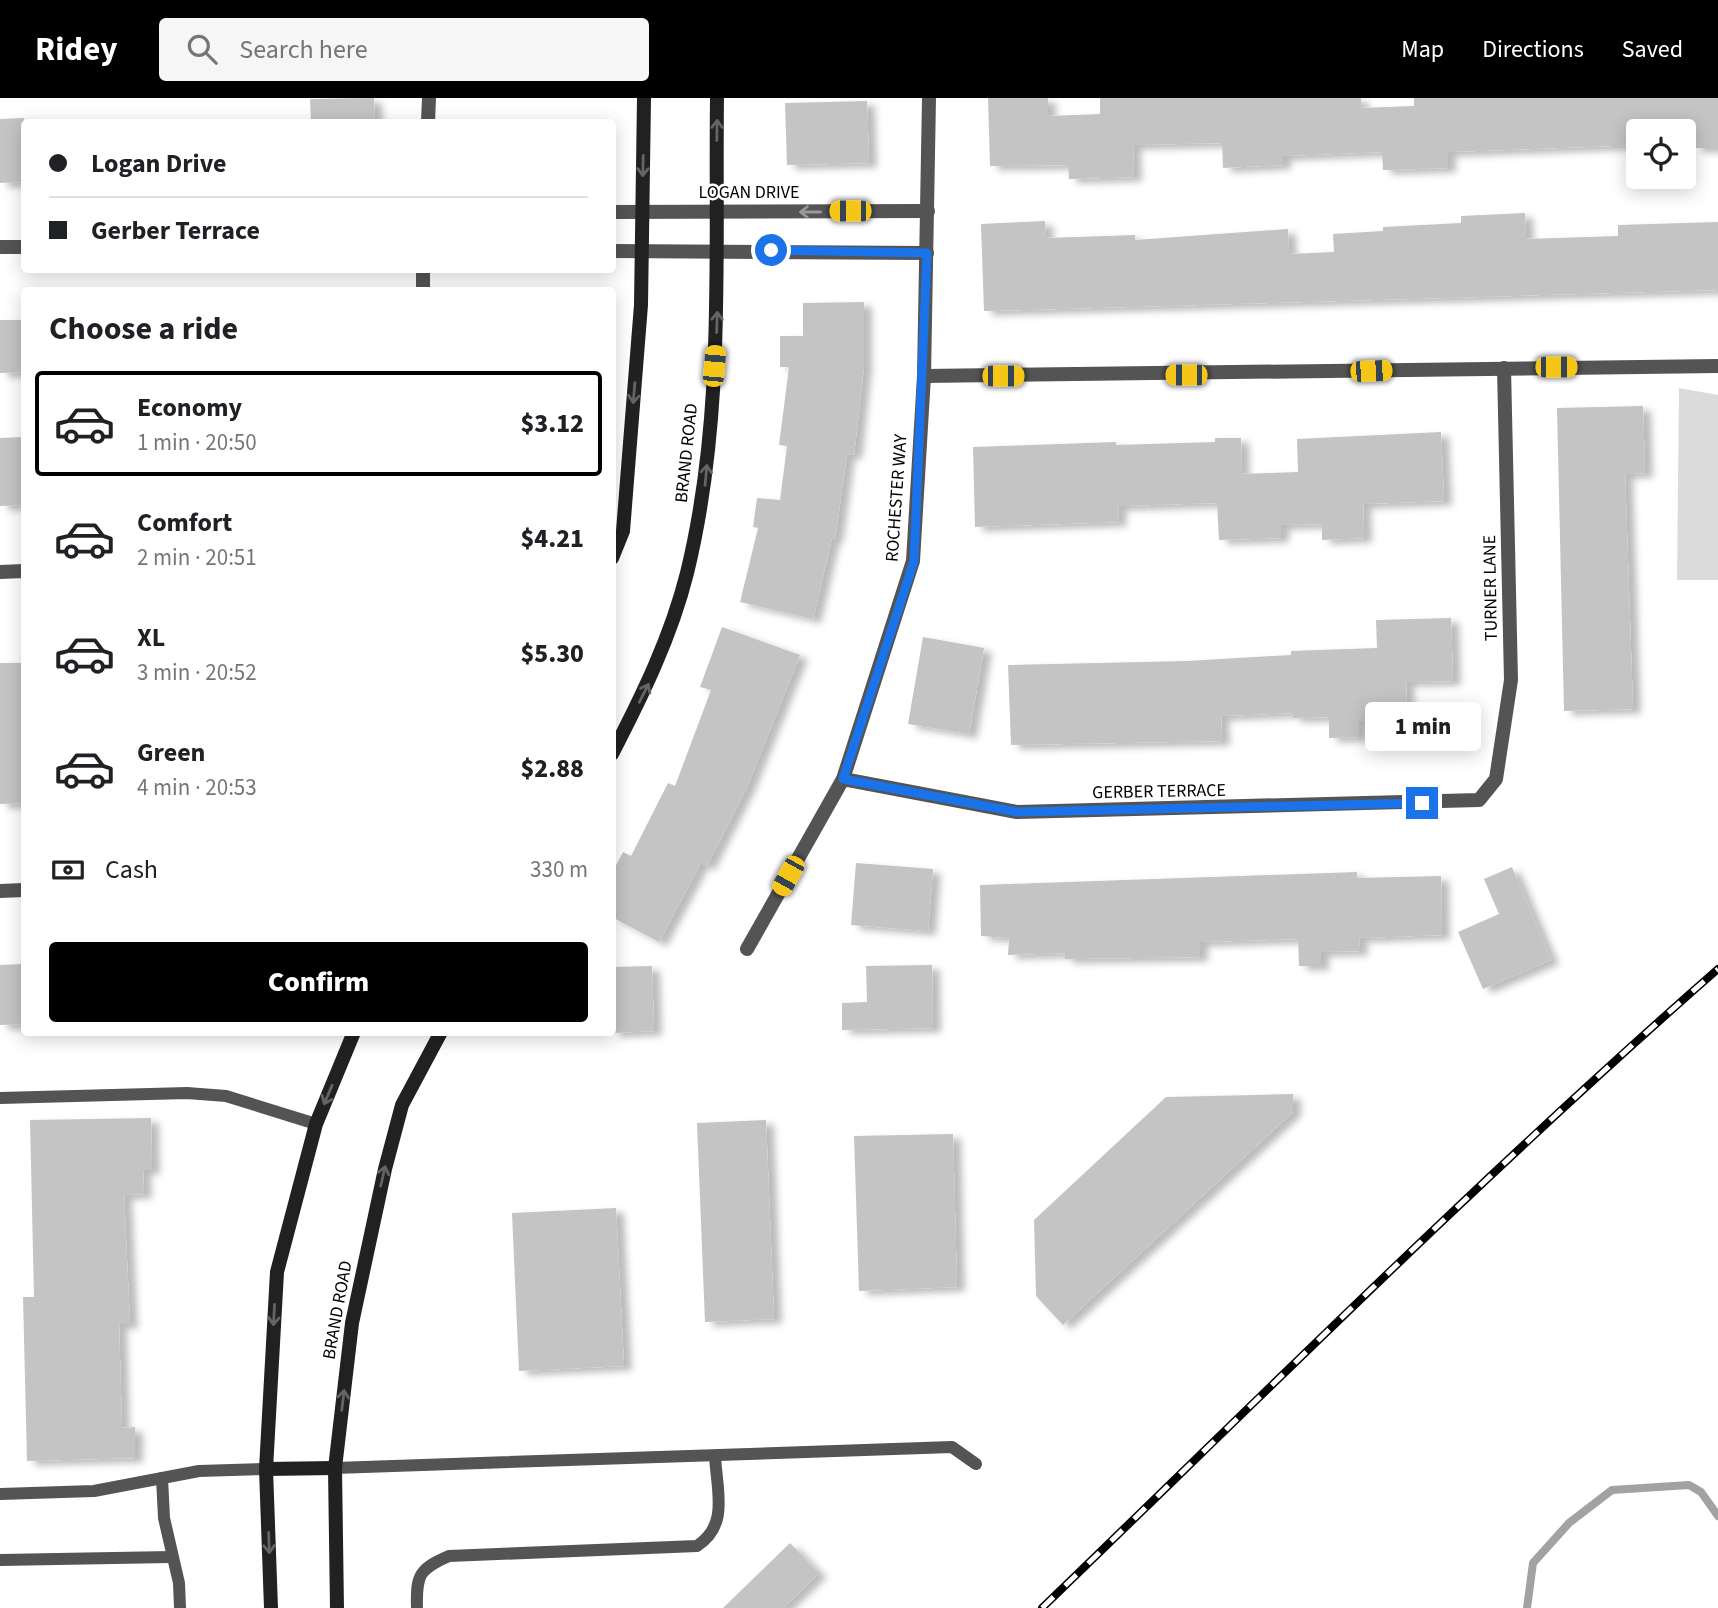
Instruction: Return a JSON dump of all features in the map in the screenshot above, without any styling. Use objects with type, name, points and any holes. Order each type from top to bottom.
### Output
[{"type":"main road","points":[[616,548],[623,531],[641,305],[644,98]]},
{"type":"main road","name":"BRAND ROAD","points":[[616,746],[650,680],[687,575],[705,485],[718,319],[715,249],[718,98]]},
{"type":"main road","points":[[271,1608],[266,1469],[277,1272],[316,1124],[352,1036]]},
{"type":"main road","name":"BRAND ROAD","points":[[337,1608],[335,1468],[352,1323],[384,1169],[402,1105],[439,1036]]},
{"type":"main road","points":[[266,1469],[335,1468]]},
{"type":"street","points":[[428,119],[429,98]]},
{"type":"street","name":"ROCHESTER WAY","points":[[747,949],[843,779],[914,561],[924,376],[929,98]]},
{"type":"street","name":"LOGAN DRIVE","points":[[616,212],[928,211]]},
{"type":"street","points":[[0,247],[21,247]]},
{"type":"street","points":[[616,251],[715,249],[927,253]]},
{"type":"street","points":[[924,376],[1239,375],[1718,366]]},
{"type":"street","name":"TURNER LANE","points":[[1479,800],[1496,779],[1511,680],[1504,368]]},
{"type":"street","points":[[0,572],[21,571]]},
{"type":"street","name":"GERBER TERRACE","points":[[843,779],[1017,812],[1479,800]]},
{"type":"street","points":[[0,891],[21,890]]},
{"type":"lane","points":[[0,1098],[187,1093],[226,1096],[316,1124]]},
{"type":"lane","points":[[335,1468],[952,1447],[976,1464]]},
{"type":"lane","points":[[417,1608],[416,1583],[426,1566],[449,1556],[697,1546],[711,1537],[718,1525],[715,1456]]},
{"type":"lane","points":[[0,1494],[94,1491],[199,1471],[266,1469]]},
{"type":"lane","points":[[162,1478],[164,1518],[179,1583],[180,1608]]},
{"type":"lane","points":[[0,1560],[172,1557]]},
{"type":"shaded area","points":[[1679,388],[1718,395],[1718,580],[1677,580]]},
{"type":"building","points":[[374,98],[375,119],[311,119],[310,99]]},
{"type":"building","points":[[988,98],[1048,98],[1048,116],[1100,114],[1100,98],[1361,98],[1361,108],[1414,106],[1414,98],[1718,98],[1718,148],[1696,148],[1696,119],[1626,119],[1626,145],[1448,152],[1448,168],[1383,170],[1382,152],[1283,156],[1283,165],[1223,168],[1222,143],[1133,145],[1134,177],[1069,179],[1068,165],[990,166]]},
{"type":"building","points":[[867,101],[869,163],[787,165],[785,103]]},
{"type":"building","points":[[24,118],[21,119],[21,182],[0,183],[0,119]]},
{"type":"building","points":[[1525,213],[1526,239],[1618,236],[1618,225],[1718,222],[1718,290],[984,311],[981,224],[1045,221],[1046,238],[1135,235],[1135,240],[1288,229],[1289,254],[1334,252],[1333,234],[1383,231],[1383,227],[1461,223],[1461,216]]},
{"type":"building","points":[[864,302],[864,366],[854,455],[847,454],[835,539],[832,538],[813,619],[740,602],[758,528],[753,527],[757,498],[780,500],[787,446],[779,445],[789,367],[780,367],[780,336],[803,336],[803,303]]},
{"type":"building","points":[[0,320],[21,320],[21,372],[0,373]]},
{"type":"building","points":[[1643,406],[1645,473],[1625,474],[1633,709],[1564,711],[1557,408]]},
{"type":"building","points":[[1441,432],[1444,501],[1363,504],[1364,538],[1322,540],[1322,524],[1281,525],[1281,538],[1219,540],[1217,503],[1118,506],[1119,522],[975,527],[973,447],[1215,442],[1215,438],[1241,438],[1242,474],[1298,472],[1297,439]]},
{"type":"building","points":[[21,437],[21,505],[0,506],[0,438]]},
{"type":"building","points":[[1451,618],[1453,681],[1406,682],[1407,720],[1359,721],[1359,737],[1329,738],[1329,717],[1293,718],[1293,713],[1221,716],[1222,741],[1011,745],[1008,665],[1187,661],[1291,655],[1291,651],[1377,648],[1376,620]]},
{"type":"building","points":[[722,627],[800,655],[747,787],[707,866],[701,863],[659,942],[616,919],[616,865],[623,852],[631,856],[668,783],[675,786],[711,690],[700,687]]},
{"type":"building","points":[[923,637],[984,648],[969,734],[908,724]]},
{"type":"building","points":[[0,663],[21,663],[21,803],[0,804]]},
{"type":"building","points":[[856,863],[933,869],[928,931],[851,925]]},
{"type":"building","points":[[1512,867],[1551,960],[1483,989],[1458,932],[1499,914],[1484,879]]},
{"type":"building","points":[[1357,872],[1357,878],[1441,876],[1442,935],[1359,938],[1360,951],[1321,952],[1321,966],[1299,966],[1298,939],[1200,942],[1200,957],[1065,959],[1065,953],[1008,955],[1009,938],[981,936],[980,885]]},
{"type":"building","points":[[21,964],[21,1024],[0,1025],[0,965]]},
{"type":"building","points":[[932,965],[933,1028],[842,1030],[842,1003],[867,1002],[866,966]]},
{"type":"building","points":[[652,966],[654,1031],[616,1033],[616,967]]},
{"type":"building","points":[[1293,1094],[1293,1112],[1063,1325],[1036,1296],[1034,1220],[1166,1097]]},
{"type":"building","points":[[151,1118],[152,1170],[143,1170],[144,1194],[124,1195],[130,1324],[119,1324],[122,1428],[135,1427],[135,1458],[27,1461],[23,1297],[34,1297],[30,1120]]},
{"type":"building","points":[[766,1120],[774,1319],[705,1322],[697,1123]]},
{"type":"building","points":[[953,1134],[957,1287],[859,1291],[854,1136]]},
{"type":"building","points":[[616,1208],[624,1366],[519,1371],[512,1213]]},
{"type":"building","points":[[790,1543],[819,1573],[783,1608],[723,1608]]},
{"type":"waterway","points":[[1527,1608],[1533,1563],[1569,1523],[1612,1490],[1689,1485],[1701,1492],[1718,1516]]},
{"type":"railway","points":[[1042,1608],[1461,1204],[1718,969]]},
{"type":"route","points":[[771,250],[927,253],[924,376],[914,561],[843,779],[1017,812],[1422,803]]}]
